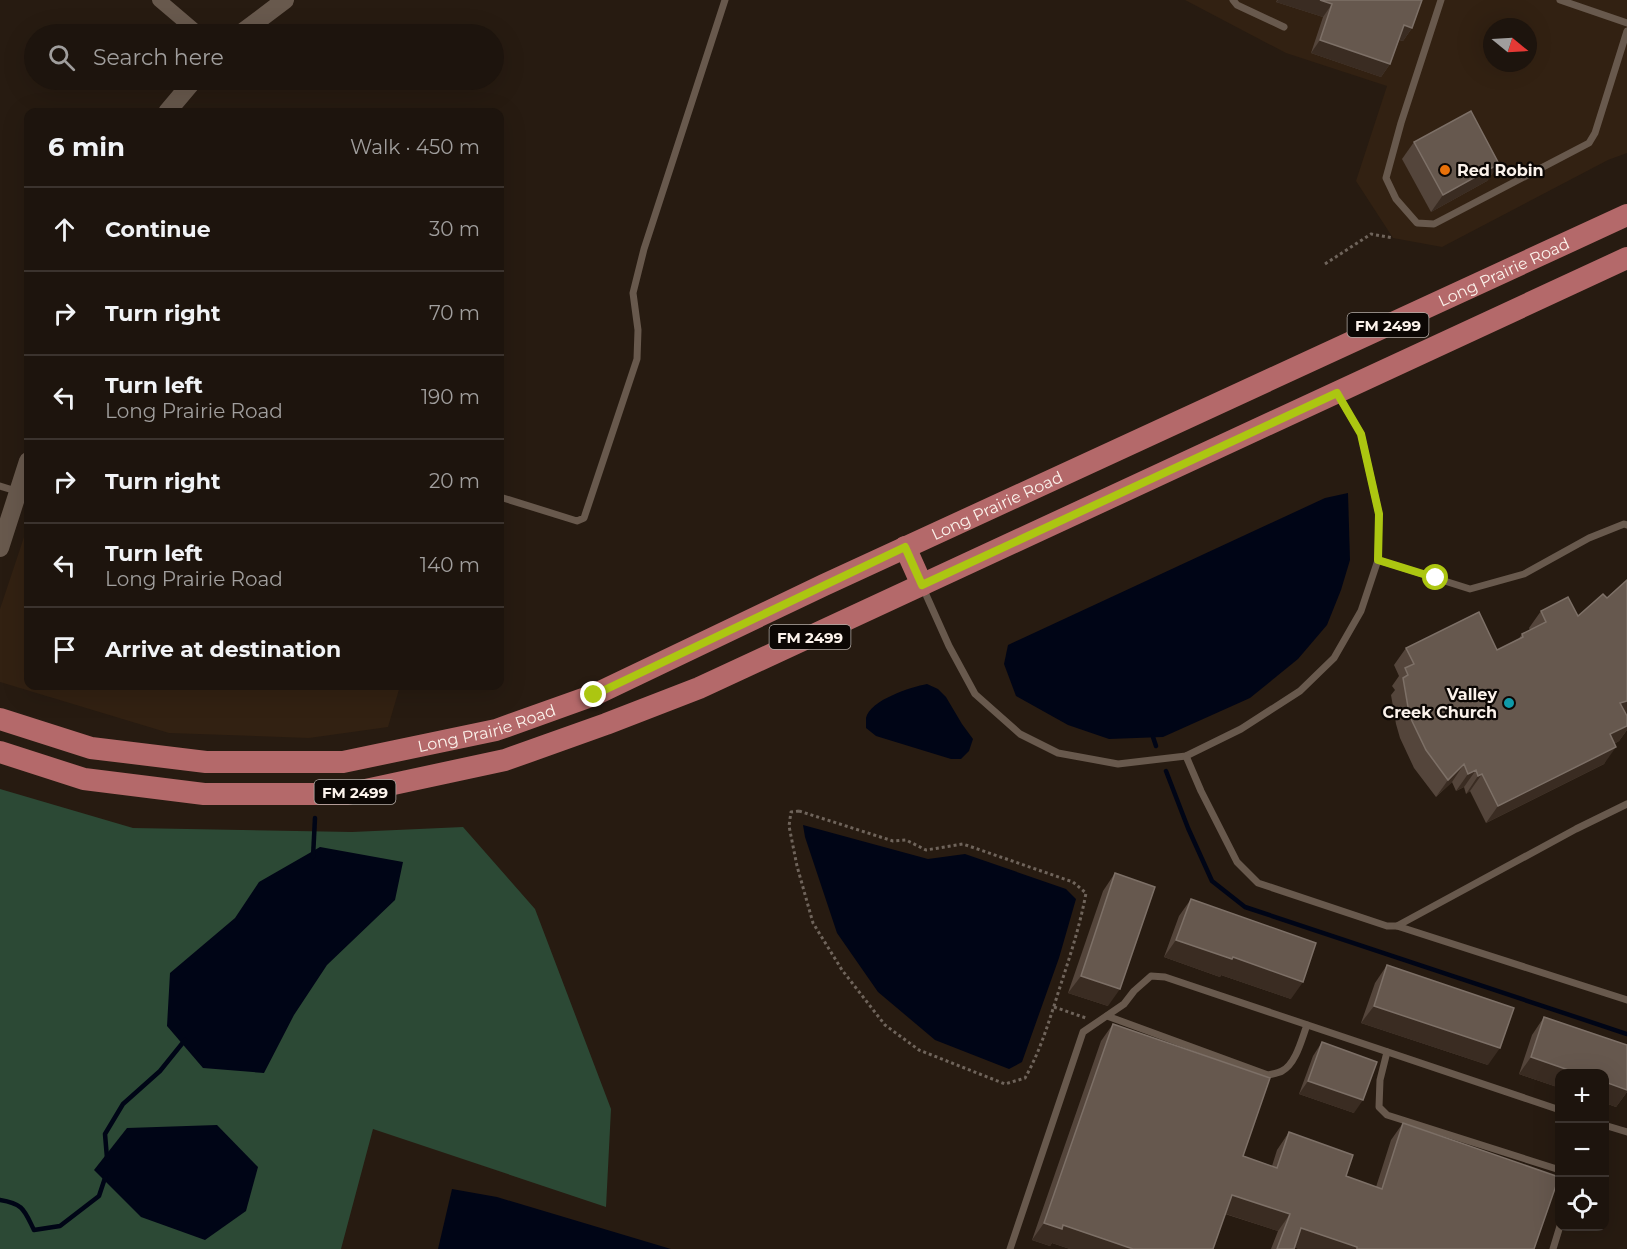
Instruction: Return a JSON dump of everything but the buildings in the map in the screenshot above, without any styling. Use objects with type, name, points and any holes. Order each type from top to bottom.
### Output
[{"type":"main road","name":"Long Prairie Road","points":[[0,719],[91,748],[206,762],[343,762],[496,730],[594,695],[905,547],[1627,214]]},
{"type":"main road","name":"Long Prairie Road","points":[[0,752],[84,779],[204,794],[346,794],[505,760],[699,688],[1627,258]]},
{"type":"main road","points":[[905,547],[922,585]]},
{"type":"street","points":[[159,0],[187,24]]},
{"type":"street","points":[[253,24],[285,0]]},
{"type":"street","points":[[170,108],[186,90]]},
{"type":"street","points":[[0,548],[24,473]]},
{"type":"lane","points":[[504,498],[577,521],[584,518],[637,359],[638,330],[633,293],[644,249],[725,0]]},
{"type":"lane","points":[[1233,0],[1238,6],[1284,27]]},
{"type":"lane","points":[[1441,0],[1401,123],[1386,178],[1396,199],[1417,224],[1434,224],[1589,143],[1627,31]]},
{"type":"lane","points":[[1560,0],[1627,23]]},
{"type":"lane","points":[[922,585],[949,646],[975,694],[1020,734],[1058,753],[1118,764],[1186,756],[1242,729],[1300,692],[1334,658],[1361,610],[1378,560],[1379,514],[1361,434],[1337,393]]},
{"type":"lane","points":[[0,486],[18,492]]},
{"type":"lane","points":[[1378,560],[1470,589],[1524,574],[1589,538],[1624,524],[1627,525]]},
{"type":"lane","points":[[1186,756],[1237,862],[1258,883],[1387,926],[1397,926],[1627,1000]]},
{"type":"lane","points":[[1397,926],[1576,829],[1627,804]]},
{"type":"lane","points":[[1010,1249],[1083,1032],[1124,1004],[1150,976],[1165,977],[1555,1108]]},
{"type":"lane","points":[[1107,1016],[1268,1075],[1283,1071],[1290,1065],[1307,1025]]},
{"type":"lane","points":[[1387,1052],[1380,1080],[1379,1107],[1387,1115],[1555,1168]]},
{"type":"lane","points":[[1609,1126],[1627,1132]]},
{"type":"lane","points":[[1553,1249],[1559,1231]]},
{"type":"path","points":[[1325,264],[1371,234],[1393,238]]},
{"type":"path","points":[[799,811],[893,841],[906,840],[926,850],[963,844],[1073,882],[1086,893],[1080,923],[1054,1007],[1035,1061],[1024,1078],[1005,1084],[918,1050],[885,1025],[842,970],[813,923],[797,866],[789,826],[791,812],[799,811]]},
{"type":"path","points":[[1054,1007],[1098,1022]]},
{"type":"shaded area","points":[[1185,0],[1627,0],[1627,153],[1608,160],[1442,247],[1393,238],[1356,181],[1387,86],[1286,53]]},
{"type":"shaded area","points":[[24,537],[24,689],[0,682],[0,609]]},
{"type":"shaded area","points":[[27,690],[399,690],[388,727],[309,738],[169,733]]},
{"type":"green space","points":[[0,789],[133,828],[352,832],[463,827],[535,909],[611,1109],[606,1207],[373,1129],[341,1249],[0,1249]]},
{"type":"water","points":[[1348,493],[1350,560],[1327,625],[1298,659],[1250,698],[1163,737],[1109,739],[1068,725],[1016,696],[1004,664],[1008,645],[1325,498]]},
{"type":"water","points":[[927,684],[938,689],[946,697],[973,739],[969,751],[961,759],[951,759],[876,736],[866,728],[869,711],[883,700],[902,691]]},
{"type":"water","points":[[803,825],[928,859],[965,854],[1066,889],[1076,899],[1059,958],[1022,1062],[1009,1069],[935,1040],[878,992],[837,933]]},
{"type":"water","points":[[320,847],[403,862],[395,900],[327,965],[294,1015],[264,1073],[203,1068],[167,1026],[170,973],[235,918],[259,882]]},
{"type":"water","points":[[217,1125],[258,1167],[246,1211],[205,1240],[141,1217],[94,1170],[127,1128]]},
{"type":"water","points":[[452,1189],[497,1197],[671,1249],[438,1249]]},
{"type":"waterway","points":[[1153,737],[1156,746]]},
{"type":"waterway","points":[[1166,771],[1212,881],[1245,907],[1627,1034]]},
{"type":"waterway","points":[[313,857],[315,818]]},
{"type":"waterway","points":[[107,1158],[105,1134],[123,1104],[160,1071],[185,1040]]},
{"type":"waterway","points":[[0,1200],[19,1206],[28,1217],[34,1230],[60,1226],[99,1196],[106,1175]]},
{"type":"place","name":"Red Robin","points":[[1445,170]]},
{"type":"place","name":"Valley Creek Church","points":[[1509,703]]},
{"type":"route","points":[[594,695],[905,547],[922,585],[1337,393],[1361,434],[1379,514],[1378,560],[1436,578]]}]
